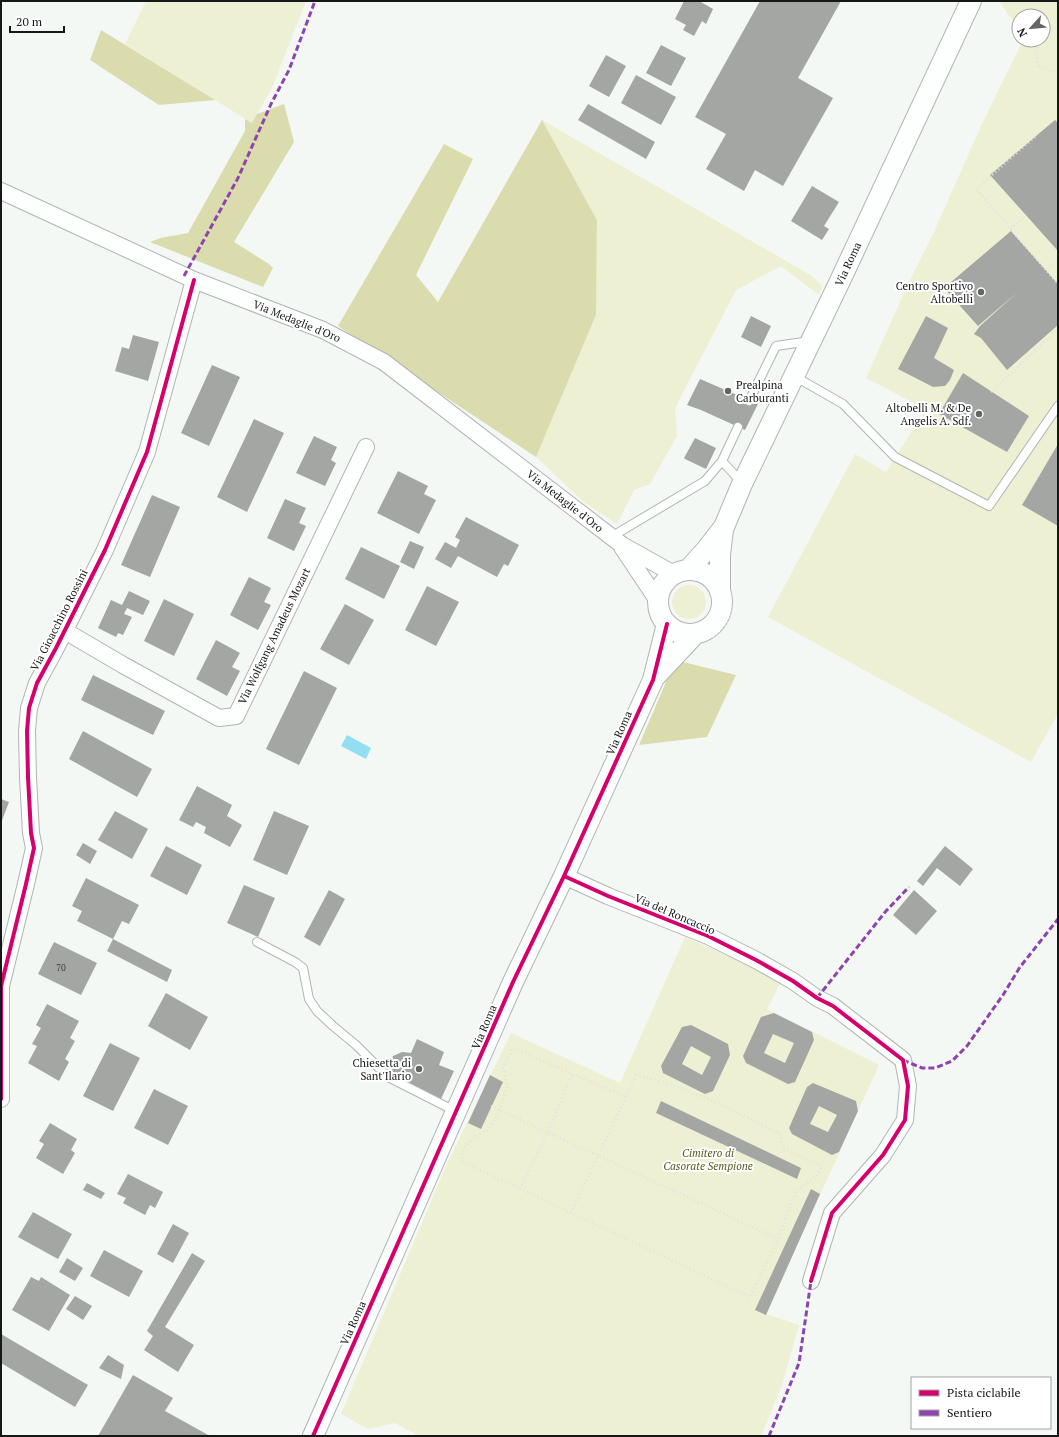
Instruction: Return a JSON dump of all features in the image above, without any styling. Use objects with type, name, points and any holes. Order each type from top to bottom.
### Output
[{"type":"street","name":"Via Roma","points":[[653,680],[695,634],[705,630],[714,623],[719,614],[722,603],[720,592],[720,555],[724,527],[742,484],[971,1]]},
{"type":"street","name":"Via Medaglie d'Oro","points":[[1,191],[194,280],[323,330],[384,362],[616,541],[681,572]]},
{"type":"street","name":"Via Gioacchino Rossini","points":[[1,1099],[1,986],[34,848],[31,833],[28,777],[28,708],[37,684],[105,550],[147,452],[194,280]]},
{"type":"street","name":"Via Wolfgang Amadeus Mozart","points":[[65,631],[219,718],[236,716],[366,447]]},
{"type":"street","name":"Via Roma","points":[[658,602],[660,591],[665,581],[681,572],[706,550],[724,527]]},
{"type":"street","name":"Via Medaglie d'Oro","points":[[616,541],[658,602]]},
{"type":"street","points":[[681,572],[698,571],[708,576],[715,583],[720,592]]},
{"type":"street","points":[[658,602],[660,614],[667,624],[680,632],[695,634]]},
{"type":"street","name":"Via Roma","points":[[313,1436],[513,982],[564,876],[653,680],[667,624]]},
{"type":"street","name":"Via del Roncaccio","points":[[564,876],[608,896],[660,916],[715,940],[756,960],[793,981],[817,998],[833,1006],[903,1060],[908,1086],[905,1120],[882,1155],[832,1213],[811,1281]]},
{"type":"lane","points":[[749,400],[776,346],[811,340]]},
{"type":"lane","points":[[794,376],[843,404],[895,457],[989,506],[1058,406]]},
{"type":"lane","points":[[616,541],[704,480],[722,461],[738,427]]},
{"type":"lane","points":[[722,461],[742,484]]},
{"type":"lane","points":[[257,942],[295,962],[303,968],[309,999],[317,1011],[356,1045],[388,1077],[456,1112]]},
{"type":"path","points":[[1051,31],[1058,23]]},
{"type":"path","points":[[1038,48],[1035,54],[1039,66],[1058,74]]},
{"type":"path","points":[[1035,137],[976,188],[1058,284]]},
{"type":"path","points":[[1011,229],[1026,216]]},
{"type":"path","points":[[1046,270],[1058,261]]},
{"type":"path","points":[[992,392],[1058,329]]},
{"type":"path","points":[[571,1213],[626,1097],[636,1075],[656,1079],[715,1102],[780,1134],[784,1149],[822,1166],[817,1176],[796,1191],[778,1239],[750,1297],[571,1213],[520,1189],[461,1161],[464,1148],[473,1138],[488,1130],[500,1110],[507,1087],[502,1067],[513,1048],[626,1097]]},
{"type":"path","points":[[520,1189],[548,1132],[572,1074]]},
{"type":"path","points":[[491,1106],[778,1239]]},
{"type":"green space","points":[[146,1],[306,1],[272,88],[252,123],[125,44]]},
{"type":"green space","points":[[999,1],[1058,1],[1058,714],[1031,762],[768,617],[855,454],[886,472],[926,409],[866,378],[908,284],[934,232],[982,124],[1019,48],[1051,48],[1051,8],[1011,8],[1011,18]]},
{"type":"green space","points":[[101,30],[215,100],[159,105],[90,60]]},
{"type":"green space","points":[[284,104],[294,142],[234,242],[273,268],[263,287],[150,242],[160,238],[188,233],[245,131],[245,119],[252,123],[257,114]]},
{"type":"green space","points":[[542,120],[812,276],[822,286],[819,295],[781,266],[736,290],[675,408],[677,436],[650,484],[634,490],[617,524],[585,503],[536,457],[596,315],[597,220]]},
{"type":"green space","points":[[542,120],[597,220],[596,315],[536,457],[338,326],[444,144],[473,159],[416,275],[438,302]]},
{"type":"green space","points":[[689,585],[695,586],[701,590],[705,596],[705,608],[701,614],[695,618],[689,619],[683,618],[677,614],[673,608],[672,602],[673,596],[677,590],[683,586]]},
{"type":"green space","points":[[683,662],[736,675],[707,737],[639,745],[669,675]]},
{"type":"green space","name":"Cimitero di Casorate Sempione","points":[[685,937],[782,980],[767,1009],[879,1065],[766,1314],[799,1325],[782,1385],[761,1436],[420,1436],[395,1423],[368,1429],[341,1414],[446,1166],[511,1033],[620,1083]]},
{"type":"water","points":[[347,735],[371,748],[366,759],[341,746]]},
{"type":"building","points":[[684,1],[699,1],[713,9],[706,24],[702,21],[694,36],[683,30],[686,25],[675,19]]},
{"type":"building","points":[[760,1],[841,1],[798,78],[833,98],[783,186],[755,170],[744,191],[706,169],[726,134],[695,117]]},
{"type":"building","points":[[661,45],[686,58],[671,86],[646,73]]},
{"type":"building","points":[[606,55],[626,66],[609,97],[589,86]]},
{"type":"building","points":[[636,75],[676,97],[661,125],[621,103]]},
{"type":"building","points":[[588,104],[655,142],[646,159],[578,120]]},
{"type":"building","points":[[1055,120],[1058,123],[1058,251],[990,175]]},
{"type":"building","points":[[812,186],[839,202],[824,226],[829,229],[822,240],[791,221]]},
{"type":"building","points":[[1011,231],[1058,284],[1058,325],[1007,370],[981,338],[974,334],[980,326],[1020,290],[978,326],[944,288]]},
{"type":"building","points":[[751,316],[771,326],[761,347],[741,337]]},
{"type":"building","points":[[926,316],[948,328],[934,358],[954,370],[950,380],[945,386],[933,387],[898,369]]},
{"type":"building","points":[[133,335],[159,342],[148,381],[115,371],[122,347],[129,349]]},
{"type":"building","points":[[212,365],[240,377],[209,446],[181,433]]},
{"type":"building","points":[[963,373],[1029,416],[1007,452],[939,414]]},
{"type":"building","points":[[700,379],[758,404],[745,430],[687,405]]},
{"type":"building","points":[[254,419],[284,433],[247,512],[217,497]]},
{"type":"building","points":[[314,436],[337,447],[331,460],[336,463],[325,486],[296,473]]},
{"type":"building","points":[[695,438],[716,448],[706,469],[684,458]]},
{"type":"building","points":[[1058,444],[1058,526],[1022,505]]},
{"type":"building","points":[[398,471],[428,486],[424,494],[436,500],[419,534],[377,513]]},
{"type":"building","points":[[152,495],[180,507],[150,577],[121,565]]},
{"type":"building","points":[[285,499],[306,508],[299,523],[306,526],[294,551],[267,538]]},
{"type":"building","points":[[466,517],[519,545],[508,566],[504,564],[497,577],[458,556],[451,568],[435,559],[445,542],[456,548],[460,540],[455,537]]},
{"type":"building","points":[[410,541],[424,547],[414,569],[400,562]]},
{"type":"building","points":[[361,547],[400,566],[384,599],[345,579]]},
{"type":"building","points":[[249,577],[271,588],[264,602],[271,605],[258,630],[230,615]]},
{"type":"building","points":[[427,586],[459,602],[436,646],[405,630]]},
{"type":"building","points":[[129,591],[150,601],[143,615],[127,608],[124,614],[132,617],[123,635],[118,633],[116,637],[98,628],[111,600],[122,605]]},
{"type":"building","points":[[164,599],[194,614],[174,656],[144,641]]},
{"type":"building","points":[[345,604],[374,620],[349,665],[320,649]]},
{"type":"building","points":[[216,640],[240,653],[232,667],[240,671],[227,696],[196,679]]},
{"type":"building","points":[[304,671],[337,688],[299,765],[266,749]]},
{"type":"building","points":[[93,675],[165,711],[153,735],[81,700]]},
{"type":"building","points":[[83,731],[152,769],[137,797],[69,759]]},
{"type":"building","points":[[197,786],[232,805],[227,816],[242,825],[230,847],[204,833],[206,827],[196,822],[193,827],[179,820]]},
{"type":"building","points":[[1,799],[9,802],[1,823]]},
{"type":"building","points":[[115,811],[148,829],[132,859],[98,840]]},
{"type":"building","points":[[274,811],[309,826],[287,875],[253,860]]},
{"type":"building","points":[[83,843],[97,851],[90,864],[76,855]]},
{"type":"building","points":[[166,846],[202,865],[187,895],[150,876]]},
{"type":"building","points":[[945,846],[973,869],[960,886],[937,868],[923,886],[917,881]]},
{"type":"building","points":[[86,878],[139,905],[129,924],[122,921],[113,939],[77,921],[82,911],[72,906]]},
{"type":"building","points":[[244,885],[275,898],[258,937],[227,923]]},
{"type":"building","points":[[329,890],[345,899],[320,946],[304,937]]},
{"type":"building","points":[[914,890],[937,911],[916,935],[893,915]]},
{"type":"building","points":[[113,939],[172,970],[167,982],[107,951]]},
{"type":"building","points":[[54,942],[97,963],[81,995],[38,974]]},
{"type":"building","points":[[166,993],[208,1017],[190,1050],[148,1026]]},
{"type":"building","points":[[47,1004],[79,1021],[70,1038],[75,1041],[65,1059],[69,1062],[59,1081],[28,1063],[37,1046],[32,1044],[41,1028],[36,1025]]},
{"type":"building","points":[[774,1013],[812,1032],[814,1040],[795,1082],[788,1084],[746,1063],[743,1056],[761,1017]],"holes":[[[773,1034],[794,1043],[785,1063],[764,1053]]]},
{"type":"building","points":[[691,1025],[728,1044],[730,1055],[713,1091],[705,1094],[663,1073],[661,1066],[682,1027]],"holes":[[[691,1046],[711,1057],[702,1075],[682,1064]]]},
{"type":"building","name":"Chiesetta di Sant'Ilario","points":[[417,1039],[444,1052],[439,1065],[454,1071],[441,1099],[392,1075],[389,1066],[393,1056],[402,1052],[411,1053]]},
{"type":"building","points":[[110,1043],[140,1058],[113,1111],[83,1096]]},
{"type":"building","points":[[490,1075],[503,1082],[481,1129],[468,1123]]},
{"type":"building","points":[[813,1083],[856,1101],[858,1111],[839,1152],[832,1155],[792,1134],[789,1128],[807,1087]],"holes":[[[819,1106],[837,1115],[828,1132],[810,1124]]]},
{"type":"building","points":[[154,1089],[188,1106],[168,1145],[134,1128]]},
{"type":"building","points":[[661,1101],[801,1168],[797,1179],[656,1113]]},
{"type":"building","points":[[50,1123],[77,1139],[71,1150],[75,1153],[63,1174],[36,1158],[44,1144],[39,1141]]},
{"type":"building","points":[[128,1174],[163,1192],[155,1208],[150,1205],[145,1215],[123,1203],[126,1198],[117,1194]]},
{"type":"building","points":[[87,1183],[105,1193],[101,1199],[83,1190]]},
{"type":"building","points":[[811,1189],[820,1194],[766,1315],[755,1310]]},
{"type":"building","points":[[33,1212],[72,1234],[58,1259],[18,1237]]},
{"type":"building","points":[[173,1224],[189,1233],[173,1263],[157,1254]]},
{"type":"building","points":[[104,1250],[143,1271],[129,1297],[90,1276]]},
{"type":"building","points":[[192,1253],[205,1261],[165,1327],[194,1345],[178,1372],[144,1350],[153,1336],[147,1331]]},
{"type":"building","points":[[67,1258],[83,1268],[75,1281],[59,1272]]},
{"type":"building","points":[[31,1277],[39,1281],[41,1277],[70,1295],[49,1331],[12,1310]]},
{"type":"building","points":[[75,1296],[92,1306],[83,1320],[66,1309]]},
{"type":"building","points":[[1,1334],[88,1385],[75,1407],[1,1363]]},
{"type":"building","points":[[108,1355],[124,1365],[121,1379],[99,1368]]},
{"type":"building","points":[[133,1375],[173,1398],[165,1411],[210,1436],[98,1436]]},
{"type":"marked path","points":[[184,276],[238,178],[271,104],[289,70],[315,1]]},
{"type":"marked path","points":[[817,998],[886,911],[909,887]]},
{"type":"marked path","points":[[903,1060],[922,1068],[935,1068],[952,1061],[967,1046],[1003,995],[1020,967],[1058,919]]},
{"type":"marked path","points":[[769,1436],[799,1363],[811,1281]]},
{"type":"cycle path","points":[[1,1099],[1,986],[34,848],[31,833],[28,777],[27,731],[29,708],[37,683],[105,550],[147,452],[194,280]]},
{"type":"cycle path","points":[[313,1436],[513,982],[564,876],[653,680],[667,624]]},
{"type":"cycle path","points":[[564,876],[608,896],[708,936],[756,960],[793,981],[817,998],[833,1006],[903,1060],[908,1086],[905,1120],[883,1155],[832,1213],[811,1281]]},
{"type":"place","name":"Centro Sportivo Altobelli","points":[[981,292]]},
{"type":"place","name":"Prealpina Carburanti","points":[[728,391]]},
{"type":"place","name":"Altobelli M. & De Angelis A. Sdf.","points":[[979,414]]},
{"type":"place","name":"Chiesetta di Sant'Ilario","points":[[419,1069]]}]
